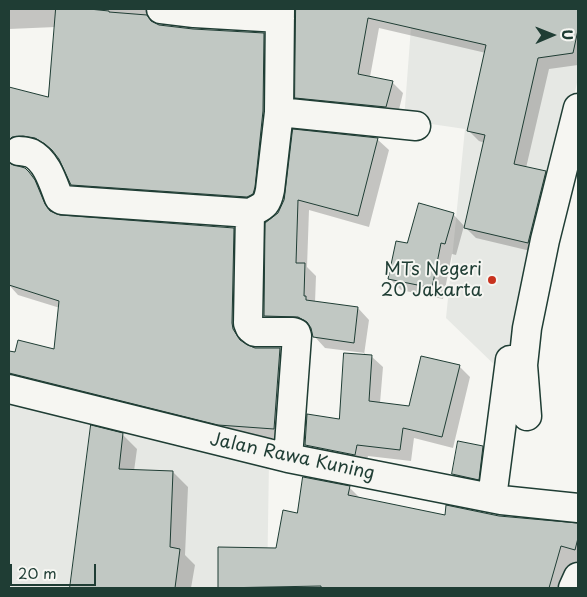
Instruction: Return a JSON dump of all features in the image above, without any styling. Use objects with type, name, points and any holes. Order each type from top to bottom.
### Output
[{"type":"street","points":[[19,150],[30,153],[38,159],[46,169],[59,198],[62,200],[250,213],[265,205],[268,200],[279,112],[280,13],[194,13],[161,9]]},
{"type":"street","points":[[527,416],[523,365],[527,328],[545,240],[578,108]]},
{"type":"street","points":[[279,112],[416,126]]},
{"type":"street","points":[[250,213],[248,324],[255,332],[293,332],[297,336],[288,458]]},
{"type":"street","points":[[492,498],[513,342]]},
{"type":"street","name":"Jalan Rawa Kuning","points":[[9,389],[288,458],[501,500],[578,508]]},
{"type":"street","points":[[572,588],[578,577]]},
{"type":"shaded area","name":"MTs Negeri 20 Jakarta","points":[[433,9],[578,9],[578,78],[490,484],[477,482],[505,375],[446,318],[465,129],[404,120],[411,27],[429,27]]},
{"type":"shaded area","points":[[9,387],[269,462],[267,588],[9,588]]},
{"type":"building","points":[[56,9],[89,9],[147,15],[151,21],[159,25],[264,33],[263,111],[253,194],[247,197],[71,185],[59,159],[45,144],[35,138],[23,136],[12,137],[9,140],[9,87],[48,97]]},
{"type":"building","points":[[296,9],[578,9],[578,30],[573,53],[538,58],[514,164],[546,171],[528,243],[464,228],[485,135],[467,131],[486,45],[368,18],[358,74],[393,81],[386,107],[295,98]]},
{"type":"building","points":[[293,129],[378,138],[358,216],[298,200],[296,263],[305,263],[304,296],[306,296],[306,300],[358,307],[354,343],[313,337],[307,322],[298,317],[264,316],[265,223],[278,213],[284,200]]},
{"type":"building","points":[[9,162],[25,168],[29,172],[50,211],[60,215],[234,228],[233,329],[240,340],[255,348],[280,348],[274,429],[218,425],[9,373],[9,351],[15,352],[18,340],[54,349],[59,301],[9,285]]},
{"type":"building","points":[[419,203],[454,213],[445,244],[441,243],[432,288],[388,279],[396,241],[407,243]]},
{"type":"building","points":[[344,353],[372,355],[369,401],[409,406],[421,356],[460,365],[442,437],[403,428],[400,450],[357,445],[355,455],[305,445],[307,414],[339,419]]},
{"type":"building","points":[[91,425],[123,433],[119,469],[173,471],[170,547],[180,549],[175,588],[70,588]]},
{"type":"building","points":[[458,441],[483,446],[479,480],[452,474]]},
{"type":"building","points":[[303,477],[350,486],[348,495],[445,515],[446,505],[499,516],[578,523],[578,538],[575,550],[561,546],[549,588],[321,588],[321,586],[218,588],[218,547],[276,548],[283,510],[297,513]]},
{"type":"place","name":"MTs Negeri 20 Jakarta","points":[[492,280]]}]
